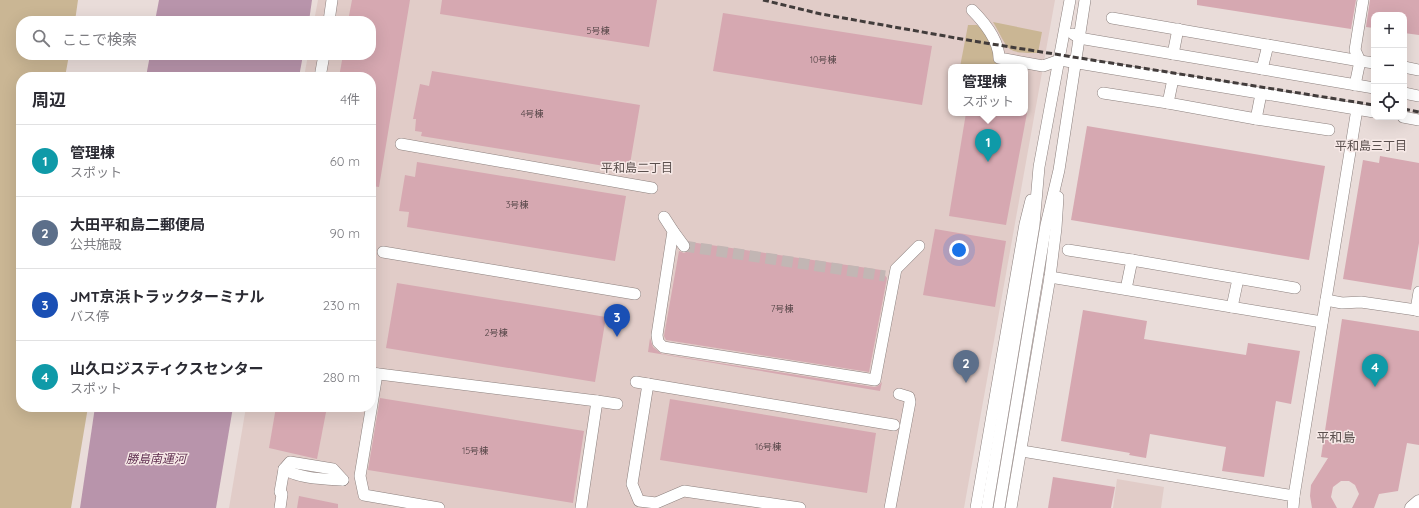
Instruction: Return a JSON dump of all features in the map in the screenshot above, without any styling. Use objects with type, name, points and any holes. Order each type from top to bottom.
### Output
[{"type":"main road","points":[[1412,508],[1419,502]]},
{"type":"street","points":[[330,16],[332,0]]},
{"type":"street","points":[[976,508],[1025,224],[1039,167],[1070,0]]},
{"type":"street","points":[[999,508],[1046,225],[1059,170],[1085,0]]},
{"type":"street","points":[[1355,85],[1360,60],[1355,50],[1363,0]]},
{"type":"street","points":[[972,10],[984,21],[999,49],[999,63],[1014,64]]},
{"type":"street","points":[[1112,18],[1371,62]]},
{"type":"street","points":[[1065,28],[1079,38],[1371,88]]},
{"type":"street","points":[[1172,54],[1178,29]]},
{"type":"street","points":[[1262,69],[1268,45]]},
{"type":"street","points":[[321,72],[323,60]]},
{"type":"street","points":[[1028,65],[1043,66],[1060,60],[1371,111]]},
{"type":"street","points":[[1407,68],[1419,70]]},
{"type":"street","points":[[1168,103],[1173,79]]},
{"type":"street","points":[[1103,94],[1168,103],[1329,130]]},
{"type":"street","points":[[1256,118],[1261,94]]},
{"type":"street","points":[[1407,94],[1419,96]]},
{"type":"street","points":[[1293,508],[1357,109]]},
{"type":"street","points":[[1407,118],[1419,120]]},
{"type":"street","points":[[401,144],[652,188]]},
{"type":"street","points":[[987,508],[1034,225],[1039,167]]},
{"type":"street","points":[[1011,508],[1022,451],[1050,277],[1056,228],[1059,170]]},
{"type":"street","points":[[664,217],[684,246]]},
{"type":"street","points":[[673,231],[657,335],[658,342],[663,347],[875,380],[896,269]]},
{"type":"street","points":[[885,276],[896,269],[919,246]]},
{"type":"street","points":[[1068,250],[1295,288]]},
{"type":"street","points":[[383,252],[635,294]]},
{"type":"street","points":[[1126,289],[1132,260]]},
{"type":"street","points":[[1050,277],[1322,322]]},
{"type":"street","points":[[1232,307],[1238,279]]},
{"type":"street","points":[[1326,300],[1342,303],[1361,302],[1417,311],[1419,292]]},
{"type":"street","points":[[376,373],[617,404]]},
{"type":"street","points":[[636,382],[894,425]]},
{"type":"street","points":[[648,384],[632,484],[639,501],[656,503],[684,491],[800,508]]},
{"type":"street","points":[[890,508],[910,402],[909,396],[899,394]]},
{"type":"street","points":[[581,508],[598,401]]},
{"type":"street","points":[[369,412],[360,476],[364,495],[439,508]]},
{"type":"street","points":[[1022,451],[1294,496]]},
{"type":"street","points":[[280,508],[282,494],[280,492],[284,469]]},
{"type":"shaded area","points":[[0,0],[78,0],[76,16],[16,16],[16,60],[68,60],[66,72],[16,72],[16,412],[87,412],[71,508],[0,508]]},
{"type":"shaded area","points":[[318,0],[1055,0],[964,508],[229,508],[245,412],[376,412],[376,72],[305,72],[307,60],[376,60],[376,16],[315,16]]},
{"type":"shaded area","points":[[993,22],[1042,32],[1038,53],[1013,51],[1006,45]]},
{"type":"shaded area","points":[[968,25],[977,25],[985,33],[992,44],[996,56],[997,64],[961,64]]},
{"type":"shaded area","points":[[1117,479],[1164,487],[1161,508],[1113,508]]},
{"type":"water","points":[[159,0],[312,0],[310,16],[156,16]]},
{"type":"water","points":[[149,60],[302,60],[300,72],[147,72]]},
{"type":"water","name":"勝島南運河","points":[[94,412],[232,412],[216,508],[80,508]]},
{"type":"building","points":[[352,0],[410,0],[379,187],[376,187],[376,72],[340,72],[342,60],[376,60],[376,16],[349,16]]},
{"type":"building","points":[[442,0],[657,0],[649,47],[440,14]]},
{"type":"building","points":[[1197,0],[1356,0],[1351,29],[1197,5]]},
{"type":"building","points":[[1370,0],[1419,0],[1419,35],[1407,33],[1407,12],[1371,12],[1371,28],[1366,27]]},
{"type":"building","points":[[723,13],[932,46],[922,105],[713,71]]},
{"type":"building","points":[[432,71],[640,105],[629,170],[421,136],[422,132],[415,131],[416,119],[413,119],[420,84],[429,86]]},
{"type":"building","points":[[966,116],[1026,116],[1006,225],[949,216]]},
{"type":"building","points":[[1087,126],[1325,166],[1309,260],[1071,220]]},
{"type":"building","points":[[1380,156],[1419,163],[1419,243],[1411,290],[1343,279],[1363,160],[1379,163]]},
{"type":"building","points":[[417,162],[626,196],[615,261],[407,227],[409,212],[399,211],[405,175],[415,177]]},
{"type":"building","points":[[935,229],[1006,241],[995,307],[923,295]]},
{"type":"building","points":[[690,242],[881,270],[887,278],[869,372],[666,340],[664,336],[679,251],[684,253],[688,251],[691,246]]},
{"type":"building","points":[[397,283],[606,317],[595,382],[386,348]]},
{"type":"building","points":[[1083,310],[1147,321],[1144,339],[1246,355],[1248,343],[1300,351],[1291,404],[1276,401],[1264,477],[1222,471],[1226,447],[1150,434],[1146,458],[1129,455],[1130,453],[1061,441]]},
{"type":"building","points":[[1342,319],[1419,331],[1419,445],[1407,443],[1398,491],[1379,494],[1374,508],[1352,508],[1359,494],[1355,485],[1349,481],[1341,481],[1333,487],[1331,497],[1337,508],[1312,508],[1310,496],[1311,485],[1328,458],[1321,457]]},
{"type":"building","points":[[650,338],[653,347],[662,354],[874,387],[878,386],[882,382],[880,391],[648,352]]},
{"type":"building","points":[[380,398],[584,431],[573,503],[368,470]]},
{"type":"building","points":[[670,399],[876,433],[867,493],[660,460]]},
{"type":"building","points":[[275,412],[326,412],[317,459],[269,448]]},
{"type":"building","points":[[1053,477],[1115,487],[1111,508],[1048,508]]},
{"type":"building","points":[[299,496],[338,504],[338,508],[297,508]]},
{"type":"tunnel","points":[[684,246],[885,276]]},
{"type":"railway","points":[[763,0],[821,14],[973,41],[1371,105]]},
{"type":"railway","points":[[1407,110],[1419,112]]},
{"type":"place","name":"管理棟","points":[[988,162]]},
{"type":"place","name":"JMT京浜トラックターミナル","points":[[617,337]]},
{"type":"place","name":"大田平和島二郵便局","points":[[966,383]]},
{"type":"place","name":"山久ロジスティクスセンター","points":[[1375,387]]},
{"type":"district","name":"平和島三丁目","points":[[1371,145]]},
{"type":"district","name":"平和島二丁目","points":[[637,167]]},
{"type":"district","name":"平和島","points":[[1336,437]]}]
